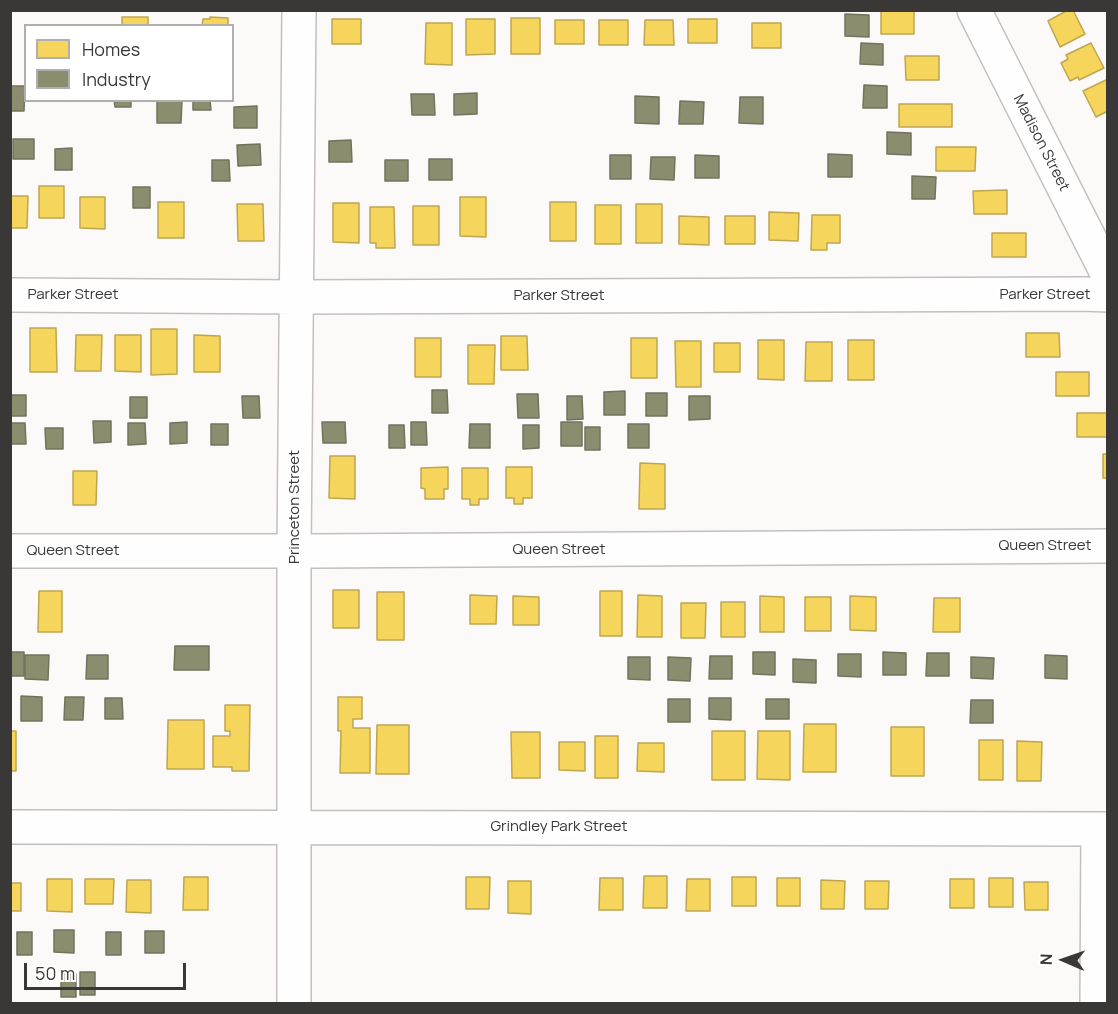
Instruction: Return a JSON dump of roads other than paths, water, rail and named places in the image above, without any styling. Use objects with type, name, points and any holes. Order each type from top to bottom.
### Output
[{"type":"street","name":"Princeton Street","points":[[294,1004],[294,551],[299,10]]},
{"type":"street","name":"Madison Street","points":[[974,10],[1107,275]]},
{"type":"street","name":"Parker Street","points":[[10,295],[297,297],[1085,294],[1107,296]]},
{"type":"street","name":"Queen Street","points":[[10,551],[1107,546]]},
{"type":"street","name":"Grindley Park Street","points":[[10,827],[1103,829]]},
{"type":"street","points":[[1097,1004],[1103,829]]}]
